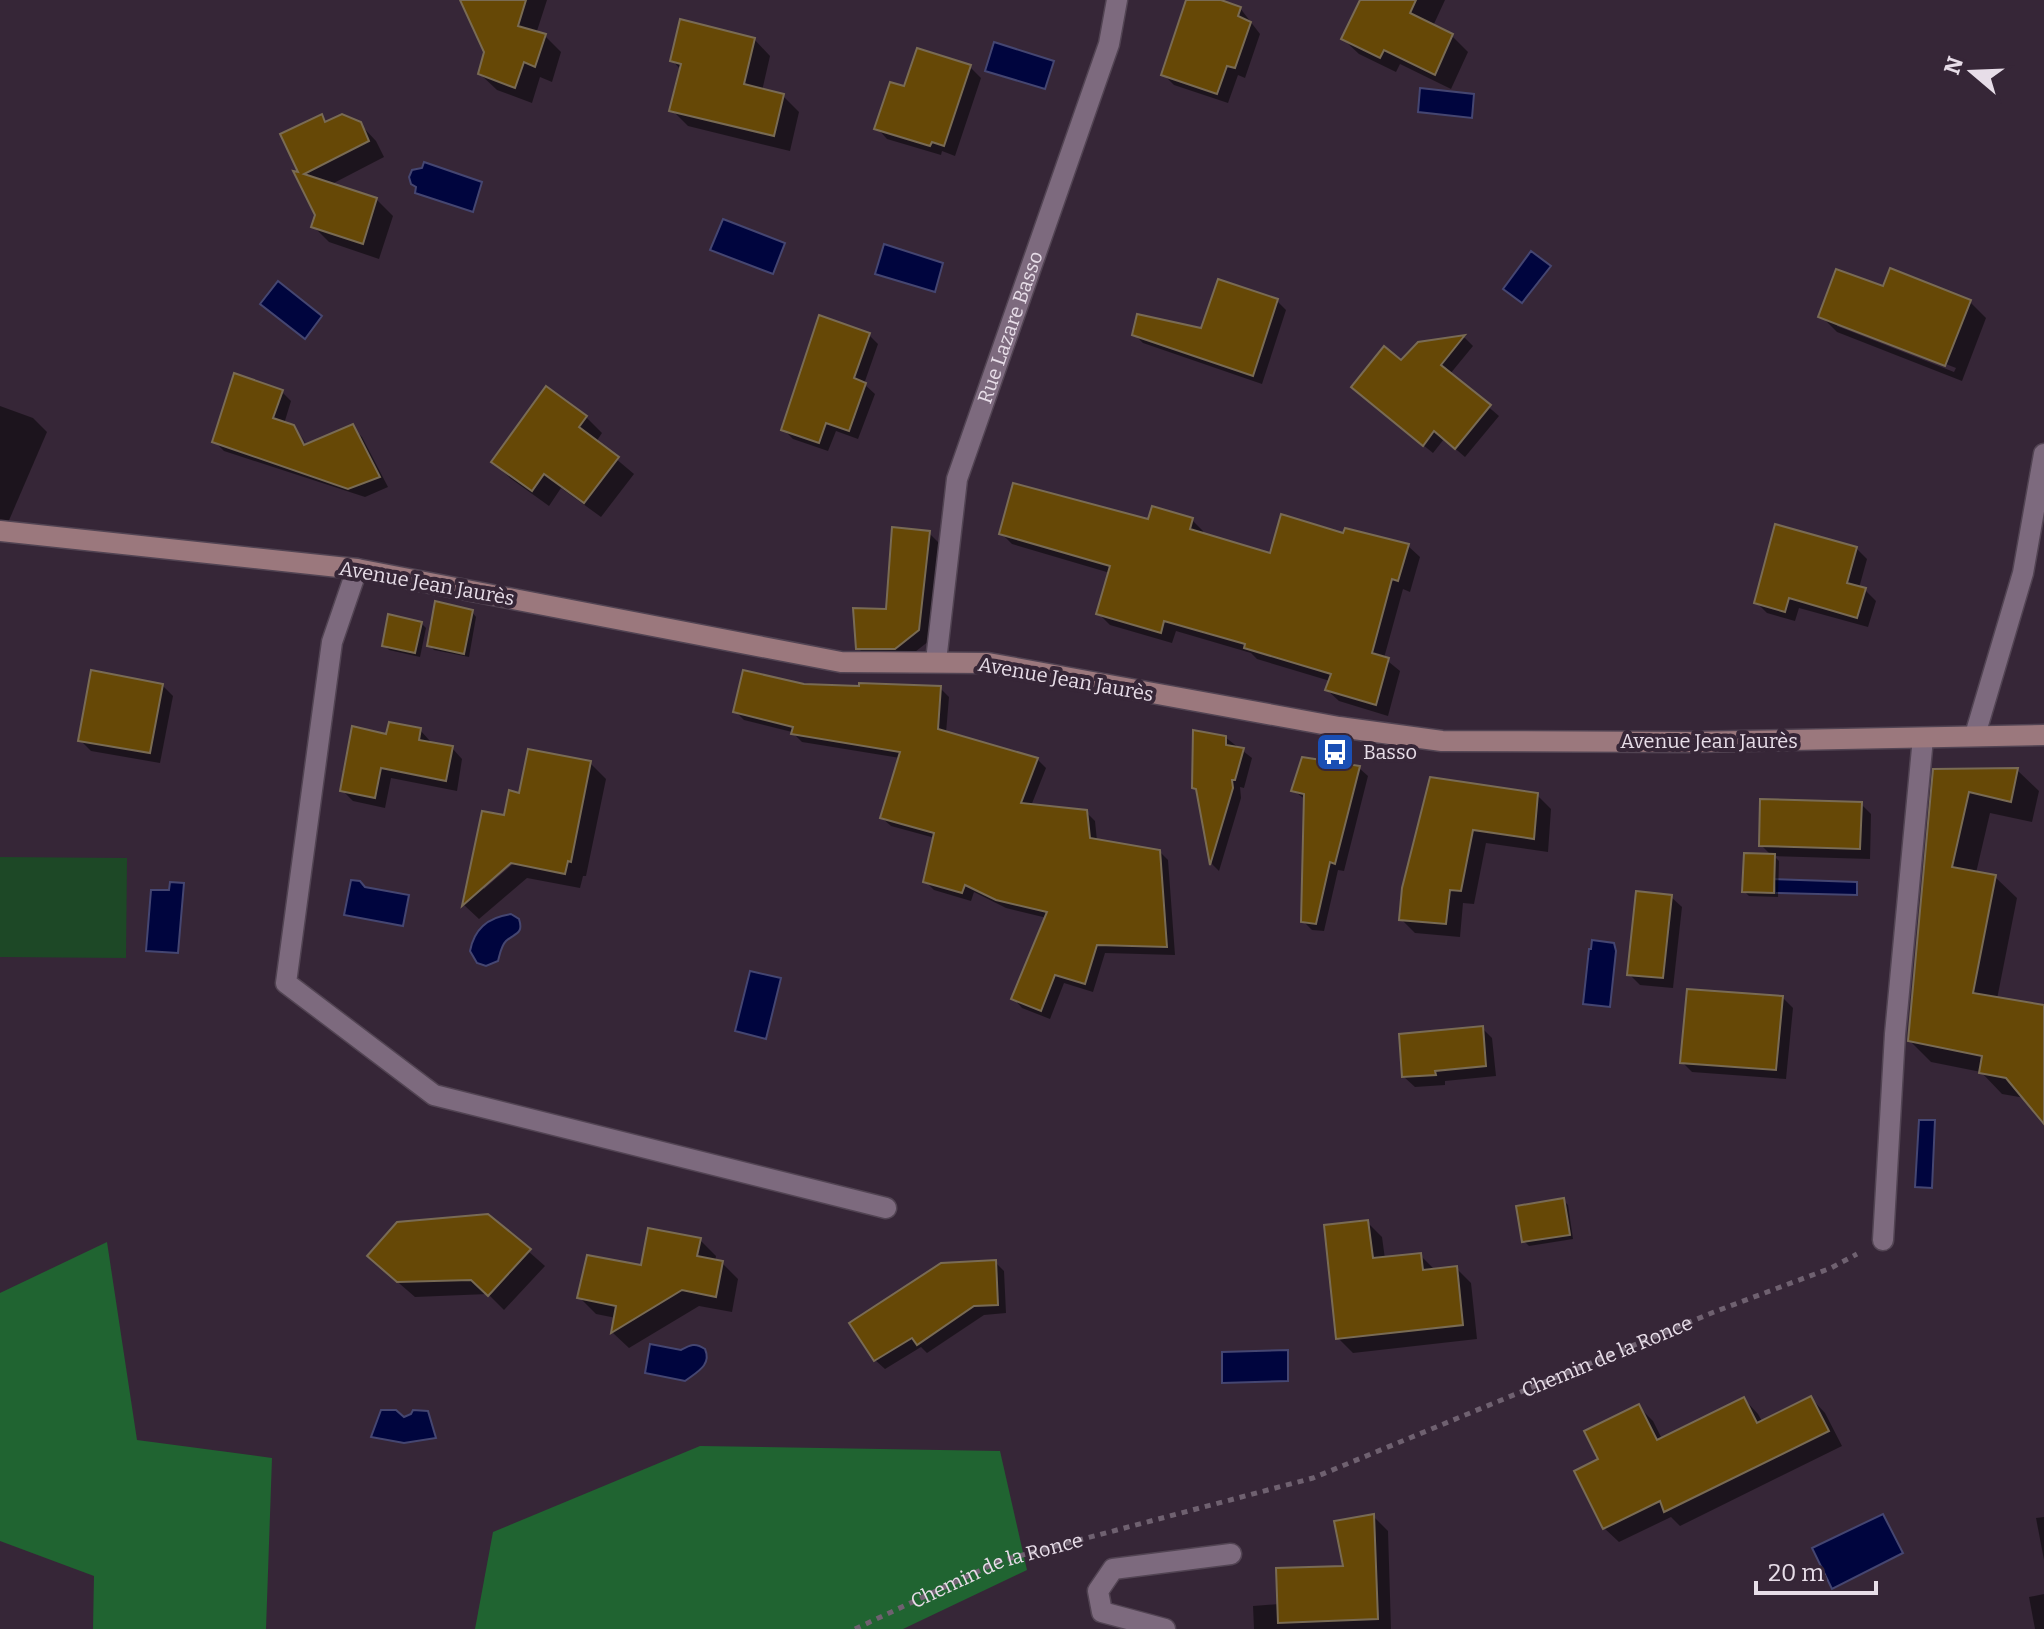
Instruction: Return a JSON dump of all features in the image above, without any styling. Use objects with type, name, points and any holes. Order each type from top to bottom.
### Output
[{"type":"main road","name":"Avenue Jean Jaurès","points":[[0,531],[357,569],[841,662],[988,663],[1339,727],[1442,741],[1692,742],[2044,735]]},
{"type":"street","name":"Rue Lazare Basso","points":[[936,661],[957,479],[1109,44],[1117,0]]},
{"type":"street","points":[[1975,735],[2023,573],[2044,454]]},
{"type":"street","points":[[357,569],[332,642],[286,983],[434,1095],[886,1208]]},
{"type":"street","points":[[1883,1240],[1895,1034],[1923,738]]},
{"type":"street","points":[[1165,1629],[1102,1612],[1098,1591],[1113,1569],[1231,1554]]},
{"type":"path","name":"Chemin de la Ronce","points":[[855,1629],[1000,1561],[1313,1478],[1699,1318],[1831,1268],[1883,1240]]},
{"type":"green space","points":[[0,857],[127,858],[126,958],[0,957]]},
{"type":"green space","points":[[107,1242],[137,1440],[272,1458],[266,1629],[93,1629],[94,1576],[0,1541],[0,1293]]},
{"type":"green space","points":[[700,1446],[1000,1451],[1027,1570],[903,1629],[475,1629],[493,1532]]},
{"type":"shaded area","points":[[994,42],[1054,61],[1045,89],[985,71]]},
{"type":"shaded area","points":[[1420,88],[1474,94],[1472,118],[1418,112]]},
{"type":"shaded area","points":[[424,162],[482,182],[473,212],[415,193],[416,187],[409,177],[412,170],[422,168]]},
{"type":"shaded area","points":[[723,219],[785,243],[773,274],[710,250]]},
{"type":"shaded area","points":[[884,244],[943,263],[935,292],[875,274]]},
{"type":"shaded area","points":[[1531,251],[1551,266],[1522,303],[1503,289]]},
{"type":"shaded area","points":[[278,281],[322,316],[305,339],[260,304]]},
{"type":"shaded area","points":[[1774,879],[1857,882],[1857,895],[1775,893]]},
{"type":"shaded area","points":[[351,880],[360,881],[365,887],[409,895],[403,926],[344,915]]},
{"type":"shaded area","points":[[170,882],[184,883],[178,953],[146,951],[151,890],[169,890]]},
{"type":"shaded area","points":[[511,914],[519,919],[519,930],[504,943],[498,961],[486,966],[477,963],[470,951],[479,930],[495,918]]},
{"type":"shaded area","points":[[1592,940],[1614,943],[1616,951],[1610,1007],[1583,1004]]},
{"type":"shaded area","points":[[750,971],[781,978],[766,1039],[735,1031]]},
{"type":"shaded area","points":[[1919,1120],[1935,1120],[1932,1188],[1915,1187]]},
{"type":"shaded area","points":[[650,1344],[681,1350],[695,1345],[705,1349],[707,1359],[702,1368],[685,1381],[645,1373]]},
{"type":"shaded area","points":[[1288,1350],[1288,1381],[1222,1383],[1222,1352]]},
{"type":"shaded area","points":[[381,1410],[396,1410],[404,1417],[413,1410],[428,1411],[436,1438],[404,1443],[371,1437]]},
{"type":"shaded area","points":[[1883,1514],[1903,1553],[1832,1589],[1812,1548]]},
{"type":"building","points":[[460,0],[526,0],[518,26],[546,34],[535,67],[524,62],[515,88],[478,74],[484,52]]},
{"type":"building","points":[[1186,0],[1221,0],[1241,7],[1238,16],[1251,22],[1235,68],[1227,66],[1217,94],[1161,75]]},
{"type":"building","points":[[1360,0],[1416,0],[1410,13],[1453,34],[1435,75],[1384,50],[1380,58],[1341,39]]},
{"type":"building","points":[[680,19],[755,38],[744,84],[784,94],[774,136],[669,111],[681,64],[670,61]]},
{"type":"building","points":[[917,48],[971,65],[944,146],[932,142],[930,146],[874,129],[890,82],[904,86]]},
{"type":"building","points":[[322,114],[325,122],[342,114],[361,122],[369,141],[304,174],[377,198],[363,244],[311,227],[315,215],[293,171],[298,172],[280,134]]},
{"type":"building","points":[[1890,268],[1971,300],[1945,366],[1818,317],[1836,269],[1883,286]]},
{"type":"building","points":[[1218,279],[1278,299],[1253,376],[1132,335],[1137,314],[1201,328]]},
{"type":"building","points":[[819,315],[870,333],[854,378],[866,383],[849,431],[826,423],[819,443],[781,430]]},
{"type":"building","points":[[1465,335],[1441,365],[1491,405],[1455,449],[1434,431],[1423,446],[1351,387],[1384,346],[1401,360],[1418,342]]},
{"type":"building","points":[[234,373],[283,390],[273,418],[294,425],[304,445],[353,424],[380,477],[348,489],[212,442]]},
{"type":"building","points":[[546,386],[587,416],[579,427],[619,457],[584,503],[544,474],[532,491],[491,462]]},
{"type":"building","points":[[1013,483],[1148,519],[1152,506],[1193,518],[1190,529],[1270,553],[1281,514],[1343,533],[1345,528],[1409,544],[1398,581],[1392,579],[1372,653],[1389,658],[1376,705],[1325,690],[1331,674],[1244,648],[1245,644],[1164,621],[1161,633],[1096,614],[1110,566],[999,534]]},
{"type":"building","points":[[1775,524],[1857,547],[1847,583],[1866,588],[1857,618],[1789,598],[1785,612],[1754,603]]},
{"type":"building","points":[[892,527],[930,531],[919,630],[895,649],[856,649],[853,608],[886,609]]},
{"type":"building","points":[[435,601],[473,610],[464,654],[427,646]]},
{"type":"building","points":[[388,614],[422,622],[415,653],[382,646]]},
{"type":"building","points":[[91,670],[163,684],[150,753],[78,741]]},
{"type":"building","points":[[743,670],[804,684],[941,686],[938,729],[1038,758],[1021,803],[1087,810],[1090,838],[1160,850],[1167,947],[1097,945],[1085,984],[1055,975],[1041,1011],[1011,999],[1047,912],[996,900],[965,885],[962,893],[923,882],[934,833],[880,818],[900,752],[791,734],[793,727],[733,712]]},
{"type":"building","points":[[389,722],[421,728],[419,740],[453,746],[446,781],[381,768],[375,798],[340,791],[352,726],[386,734]]},
{"type":"building","points":[[1193,730],[1226,736],[1226,745],[1244,748],[1235,780],[1232,780],[1233,788],[1210,865],[1196,789],[1192,788]]},
{"type":"building","points":[[528,749],[591,761],[571,862],[568,861],[565,874],[511,863],[462,906],[482,811],[504,815],[509,790],[519,793]]},
{"type":"building","points":[[1302,757],[1360,766],[1335,864],[1330,862],[1316,924],[1301,922],[1304,794],[1291,791]]},
{"type":"building","points":[[2018,768],[2011,802],[1969,792],[1952,867],[1996,875],[1973,993],[2044,1005],[2044,1124],[2006,1078],[1979,1073],[1982,1056],[1908,1041],[1933,769]]},
{"type":"building","points":[[1430,777],[1538,793],[1534,839],[1473,830],[1461,891],[1450,890],[1446,924],[1399,920],[1402,888]]},
{"type":"building","points":[[1760,799],[1862,802],[1860,849],[1759,846]]},
{"type":"building","points":[[1744,853],[1775,854],[1774,893],[1742,892]]},
{"type":"building","points":[[1636,891],[1672,895],[1663,978],[1627,975]]},
{"type":"building","points":[[1687,989],[1783,996],[1776,1070],[1680,1063]]},
{"type":"building","points":[[1483,1026],[1486,1066],[1435,1071],[1436,1075],[1402,1077],[1399,1034]]},
{"type":"building","points":[[1564,1198],[1570,1235],[1522,1242],[1516,1206]]},
{"type":"building","points":[[488,1214],[531,1249],[488,1296],[471,1280],[397,1282],[367,1256],[397,1222]]},
{"type":"building","points":[[1368,1220],[1373,1258],[1421,1253],[1423,1270],[1457,1266],[1463,1325],[1336,1339],[1324,1225]]},
{"type":"building","points":[[648,1228],[701,1238],[697,1256],[723,1261],[716,1297],[682,1290],[611,1333],[616,1306],[577,1298],[587,1255],[641,1265]]},
{"type":"building","points":[[996,1260],[998,1305],[974,1306],[917,1345],[912,1338],[874,1361],[849,1323],[941,1263]]},
{"type":"building","points":[[1811,1396],[1829,1431],[1664,1512],[1660,1501],[1603,1529],[1574,1471],[1598,1459],[1584,1431],[1639,1404],[1657,1440],[1744,1397],[1757,1423]]},
{"type":"building","points":[[1374,1514],[1378,1619],[1278,1623],[1276,1568],[1343,1566],[1334,1521]]},
{"type":"place","name":"Basso","points":[[1335,752]]}]
